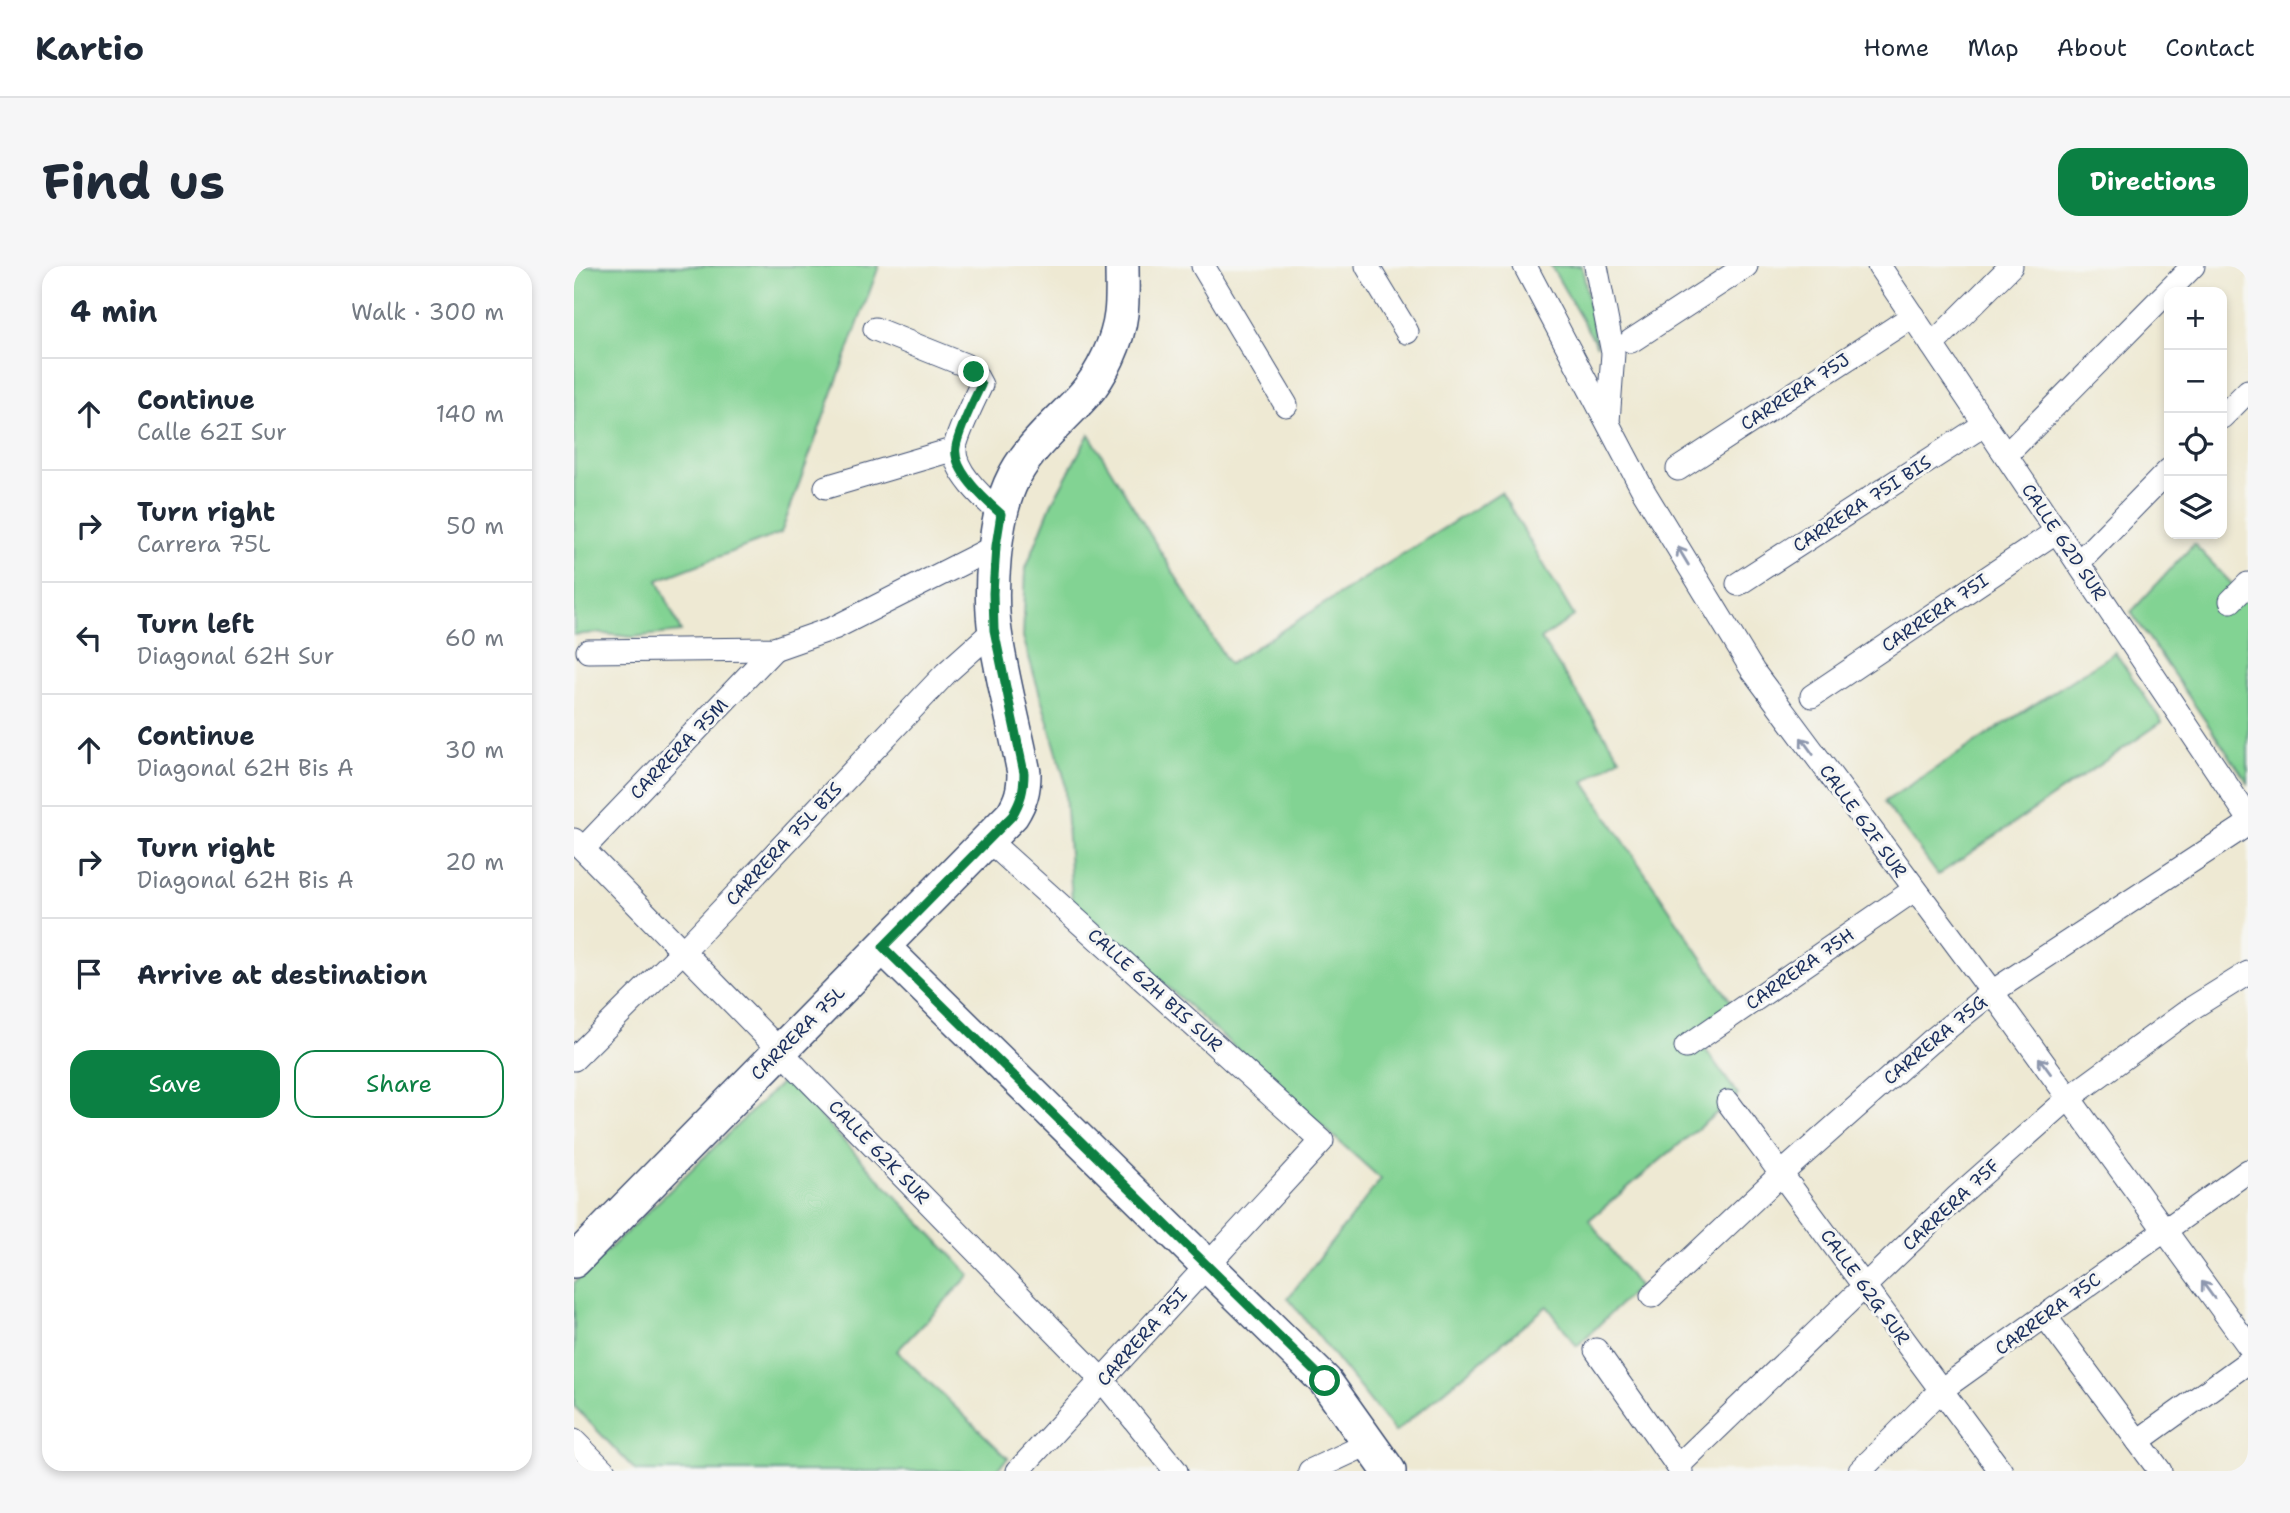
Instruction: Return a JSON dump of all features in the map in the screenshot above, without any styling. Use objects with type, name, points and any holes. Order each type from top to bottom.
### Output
[{"type":"street","points":[[994,630],[993,593],[998,530],[1010,485],[1027,454],[1085,393],[1114,343],[1121,315],[1122,266]]},
{"type":"street","points":[[1203,266],[1286,405]]},
{"type":"street","points":[[1367,266],[1407,332]]},
{"type":"street","name":"CALLE 62F SUR","points":[[1525,266],[1644,492],[1753,671],[1992,992],[2248,1345]]},
{"type":"street","points":[[1596,266],[1613,353],[1608,422]]},
{"type":"street","points":[[1632,341],[1746,266]]},
{"type":"street","name":"CALLE 62D SUR","points":[[1879,266],[2248,817]]},
{"type":"street","points":[[1932,345],[2011,266]]},
{"type":"street","points":[[2006,456],[2193,266]]},
{"type":"street","name":"CARRERA 75J","points":[[1678,469],[1913,316]]},
{"type":"street","points":[[875,329],[965,365],[974,372],[981,385],[955,449],[962,471],[998,530]]},
{"type":"street","points":[[2226,413],[2248,391]]},
{"type":"street","name":"CARRERA 75I BIS","points":[[1738,584],[1985,424]]},
{"type":"street","points":[[826,487],[955,449]]},
{"type":"street","points":[[2078,562],[2164,475]]},
{"type":"street","points":[[588,651],[774,649],[834,628],[998,530]]},
{"type":"street","name":"CARRERA 75I","points":[[1812,696],[2057,531]]},
{"type":"street","points":[[2231,601],[2248,584]]},
{"type":"street","name":"CARRERA 75L","points":[[574,1261],[1012,816],[1020,803],[1024,773],[994,630]]},
{"type":"street","name":"CARRERA 75L BIS","points":[[574,1059],[683,951],[946,673],[994,630]]},
{"type":"street","name":"CARRERA 75M","points":[[579,844],[774,649]]},
{"type":"street","name":"CARRERA 75G","points":[[1652,1296],[1781,1174],[1930,1042],[1992,992],[2248,824]]},
{"type":"street","name":"CALLE 62H BIS SUR","points":[[988,840],[1322,1141]]},
{"type":"street","name":"CALLE 62K SUR","points":[[579,844],[1102,1380],[1177,1471]]},
{"type":"street","name":"CARRERA 75H","points":[[1686,1047],[1914,890]]},
{"type":"street","points":[[883,947],[1325,1381],[1390,1471]]},
{"type":"street","name":"CARRERA 75F","points":[[1679,1469],[1958,1196],[2069,1098],[2192,1008],[2248,973]]},
{"type":"street","name":"CALLE 62G SUR","points":[[1728,1102],[2001,1471]]},
{"type":"street","name":"CARRERA 75I","points":[[1018,1471],[1322,1141]]},
{"type":"street","name":"CARRERA 75C","points":[[1860,1471],[1941,1390],[2248,1171]]},
{"type":"street","points":[[2045,1316],[2160,1471]]},
{"type":"street","points":[[1596,1350],[1679,1469]]},
{"type":"street","points":[[2138,1441],[2248,1362]]},
{"type":"street","points":[[1310,1471],[1370,1443]]},
{"type":"green space","points":[[574,266],[879,266],[781,533],[658,580],[681,632],[632,637],[596,633],[574,635]]},
{"type":"green space","points":[[1551,266],[1582,266],[1597,346]]},
{"type":"green space","points":[[1089,434],[1229,664],[1501,492],[1574,616],[1541,639],[1620,758],[1584,782],[1738,1012],[1698,1039],[1738,1095],[1589,1220],[1638,1287],[1577,1346],[1547,1306],[1395,1432],[1288,1298],[1381,1179],[1072,901],[1064,777],[1023,637],[1026,568],[1051,505]]},
{"type":"green space","points":[[2194,544],[2248,601],[2248,783],[2131,612]]},
{"type":"green space","points":[[2115,652],[2162,722],[1938,875],[1884,802]]},
{"type":"green space","points":[[785,1079],[970,1275],[897,1351],[1008,1458],[995,1471],[636,1471],[574,1406],[574,1283]]},
{"type":"route","points":[[974,372],[981,385],[955,449],[962,471],[975,490],[1001,514],[993,593],[994,630],[1024,773],[1024,787],[1020,803],[1012,816],[883,947],[1325,1381]]}]
